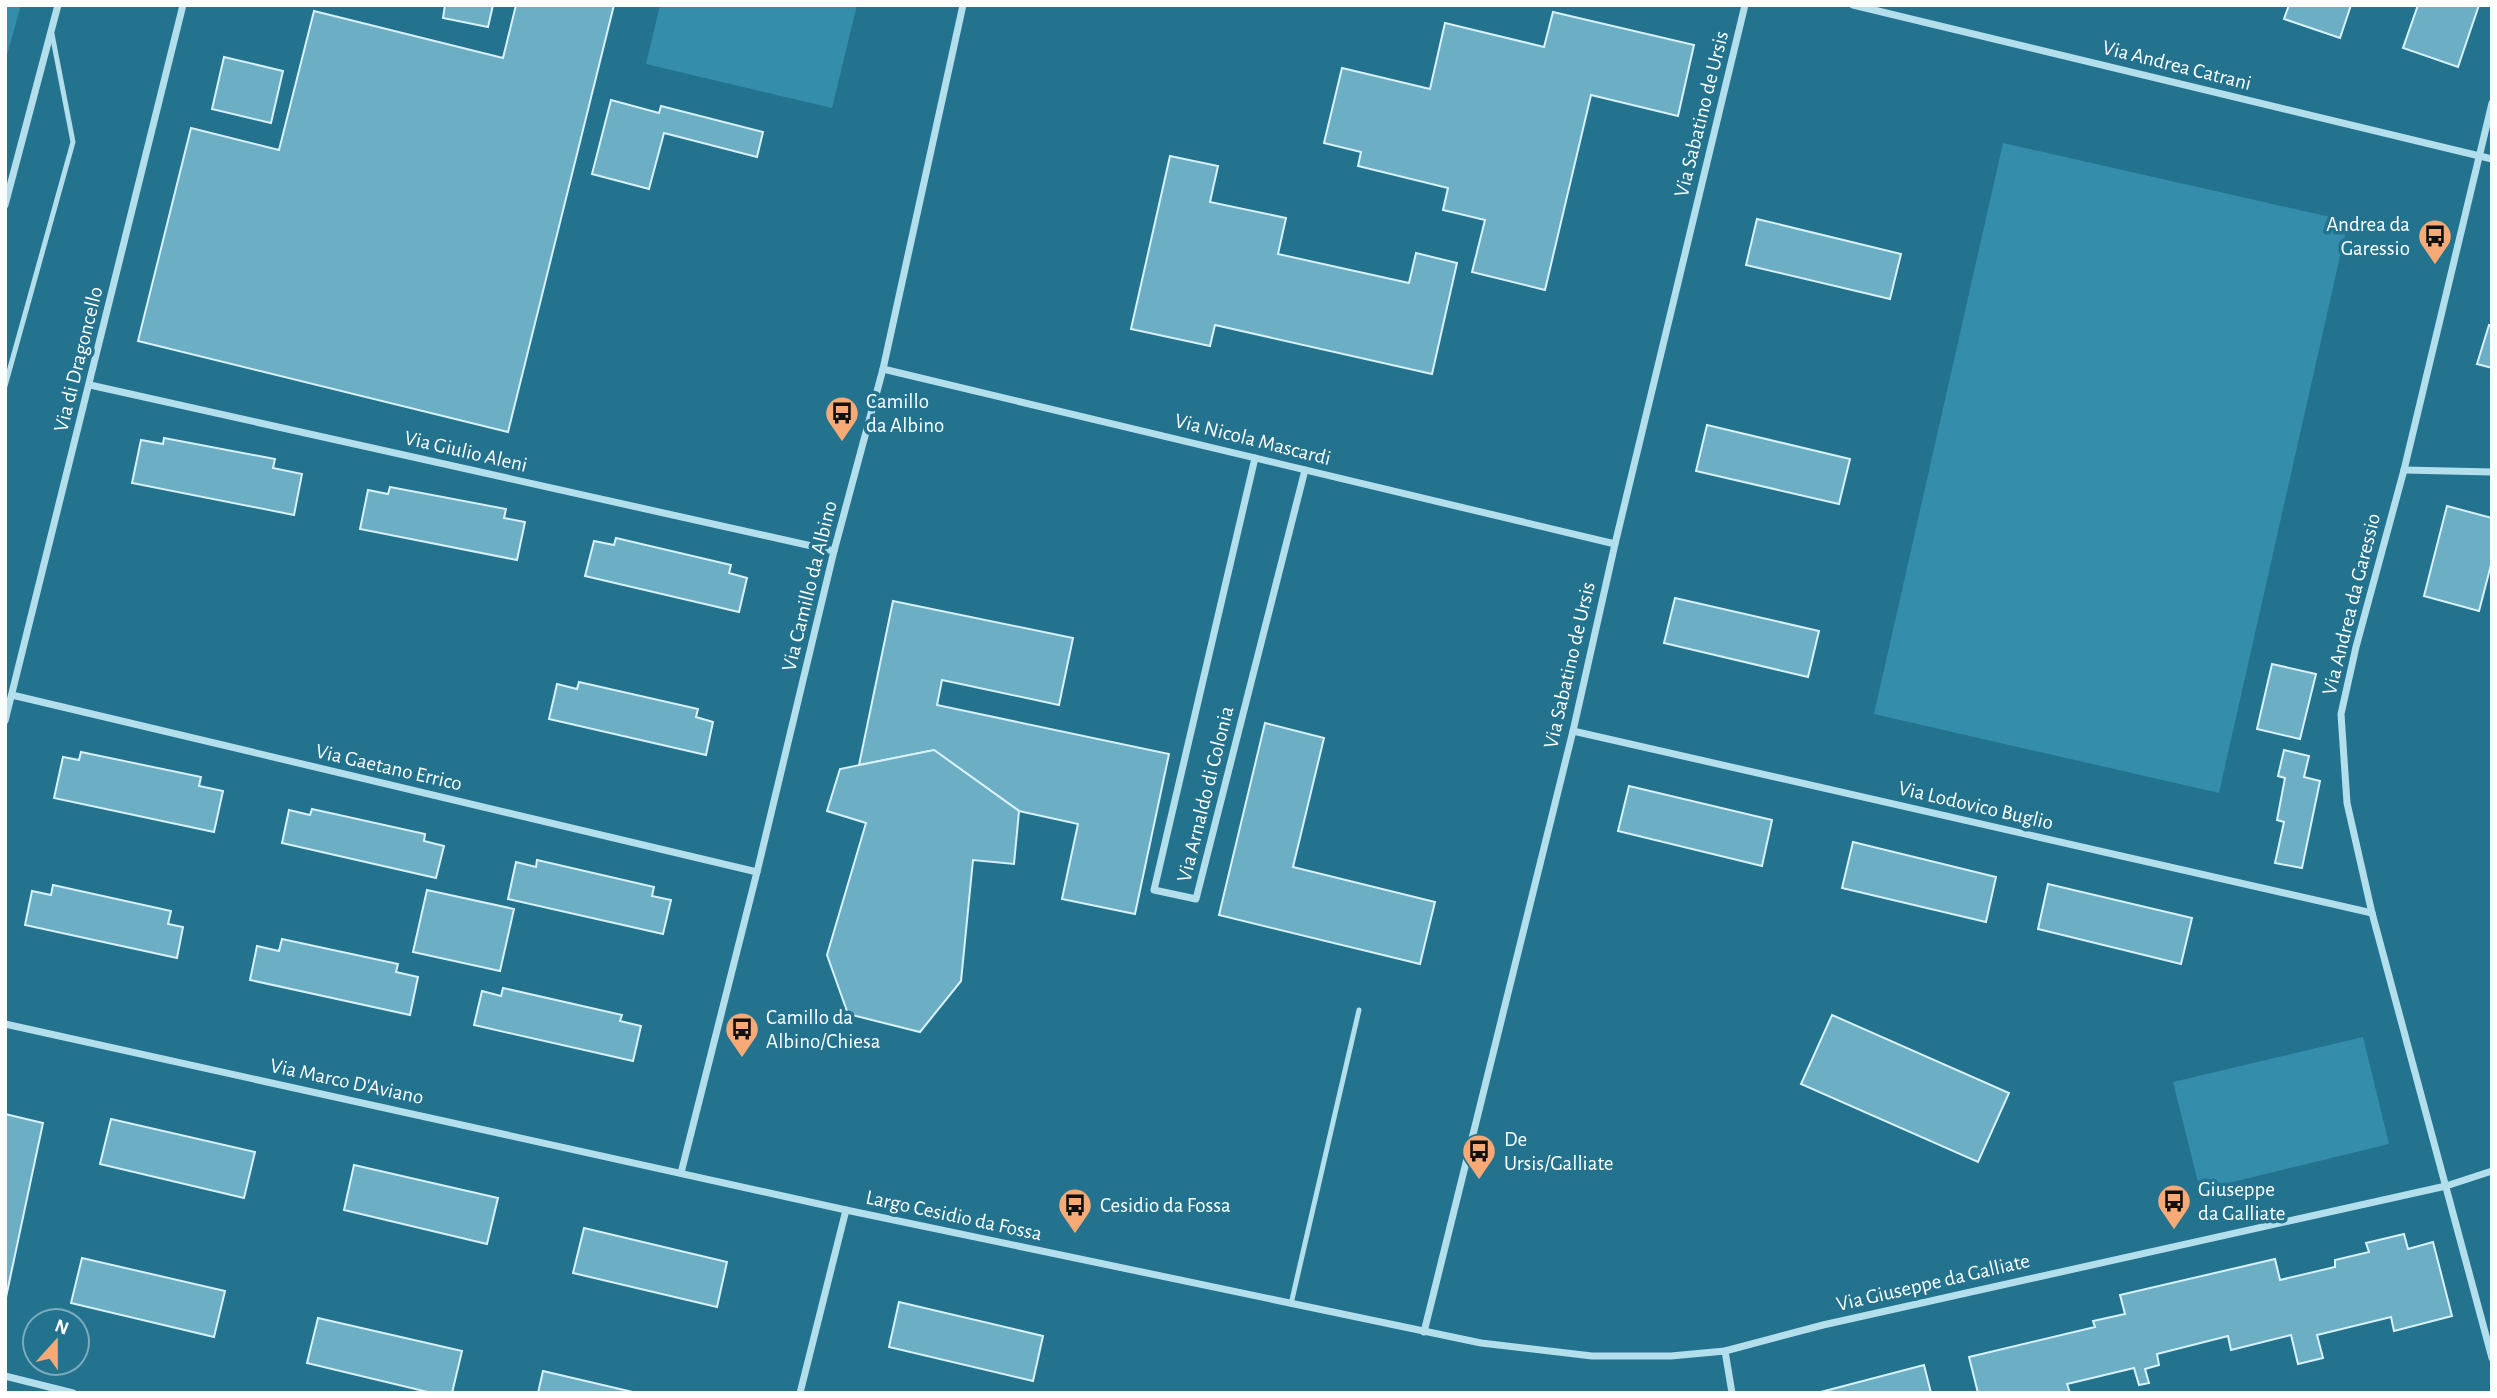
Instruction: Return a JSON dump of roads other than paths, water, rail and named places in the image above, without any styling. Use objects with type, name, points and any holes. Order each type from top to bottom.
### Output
[{"type":"street","points":[[5,205],[58,5]]},
{"type":"street","name":"Via di Dragoncello","points":[[5,721],[183,5]]},
{"type":"street","name":"Via Camillo da Albino","points":[[681,1173],[834,551],[883,369],[963,5]]},
{"type":"street","name":"Via Sabatino de Ursis","points":[[1424,1332],[1573,732],[1615,544],[1745,5]]},
{"type":"street","name":"Via Andrea Catrani","points":[[1853,5],[2492,159]]},
{"type":"street","name":"Via Andrea da Garessio","points":[[2492,103],[2404,470],[2356,647],[2341,714],[2347,803],[2372,913],[2492,1358]]},
{"type":"street","name":"Via Nicola Mascardi","points":[[883,369],[1615,544]]},
{"type":"street","name":"Via Giulio Aleni","points":[[90,385],[834,551]]},
{"type":"street","name":"Via Arnaldo di Colonia","points":[[1255,458],[1154,890],[1196,899],[1305,470]]},
{"type":"street","points":[[2404,470],[2492,471]]},
{"type":"street","name":"Via Gaetano Errico","points":[[12,695],[757,872]]},
{"type":"street","name":"Via Lodovico Buglio","points":[[1573,732],[2372,913]]},
{"type":"street","name":"Via Marco D'Aviano","points":[[5,1024],[681,1173]]},
{"type":"street","name":"Via Giuseppe da Galliate","points":[[1424,1332],[1481,1343],[1592,1356],[1671,1356],[1725,1351],[1823,1325],[2446,1186],[2492,1171]]},
{"type":"street","name":"Largo Cesidio da Fossa","points":[[681,1173],[1424,1332]]},
{"type":"street","points":[[800,1393],[846,1210]]},
{"type":"street","points":[[1725,1351],[1732,1393]]},
{"type":"street","points":[[5,1377],[73,1393]]},
{"type":"lane","points":[[5,386],[74,142],[51,31]]},
{"type":"lane","points":[[1291,1304],[1359,1010]]},
{"type":"place","name":"Andrea da Garessio","points":[[2435,266]]},
{"type":"place","name":"Camillo da Albino","points":[[842,443]]},
{"type":"place","name":"Camillo da Albino/Chiesa","points":[[742,1059]]},
{"type":"place","name":"De Ursis/Galliate","points":[[1479,1181]]},
{"type":"place","name":"Giuseppe da Galliate","points":[[2174,1231]]},
{"type":"place","name":"Cesidio da Fossa","points":[[1075,1235]]}]
